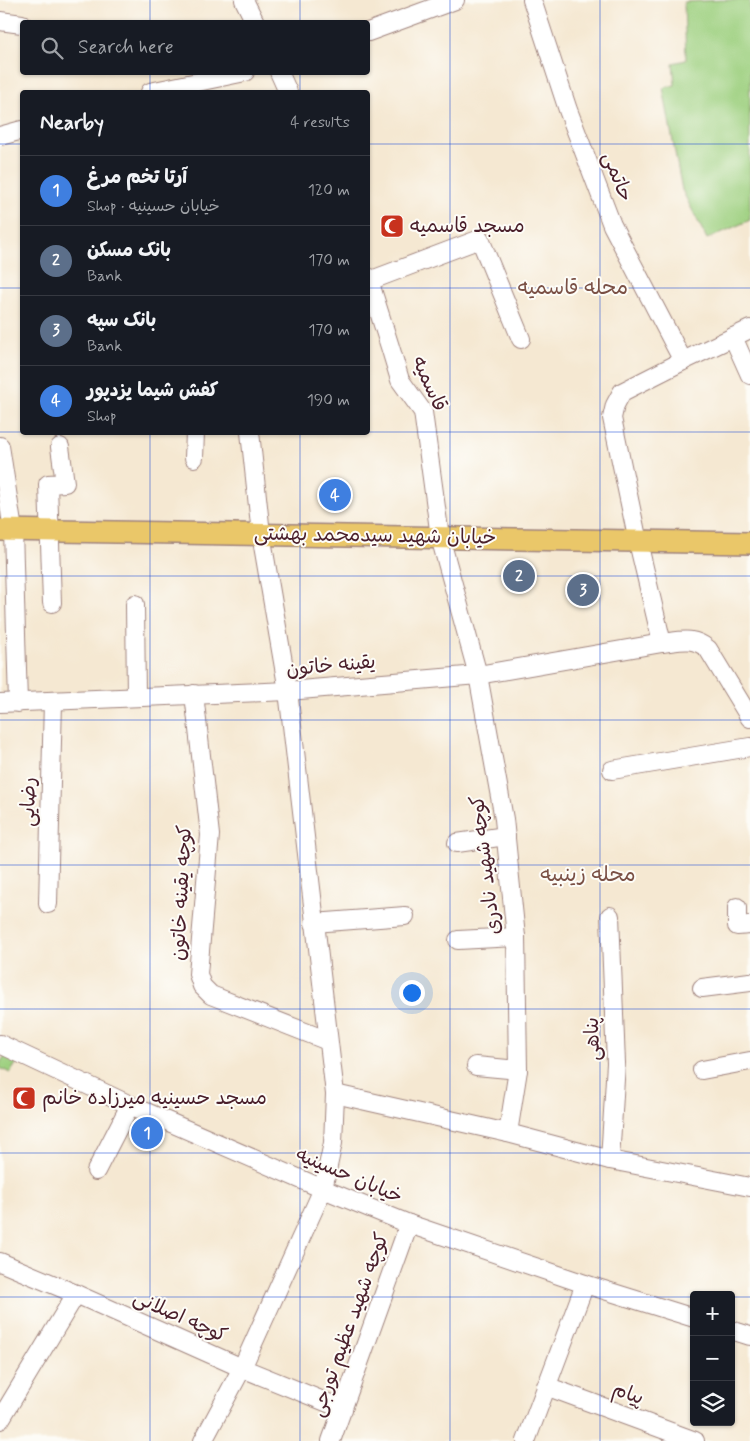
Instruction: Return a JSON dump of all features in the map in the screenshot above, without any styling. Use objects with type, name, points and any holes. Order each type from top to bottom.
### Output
[{"type":"main road","name":"خیابان شهید سیدمحمد بهشتی","points":[[7,530],[750,543]]},
{"type":"street","points":[[244,0],[253,20]]},
{"type":"street","points":[[370,31],[455,0]]},
{"type":"street","name":"حاتمی","points":[[532,0],[568,110],[612,225],[683,361]]},
{"type":"street","points":[[0,21],[20,24]]},
{"type":"street","points":[[165,90],[231,75]]},
{"type":"street","points":[[280,75],[287,90]]},
{"type":"street","points":[[0,136],[20,131]]},
{"type":"street","name":"قاسمیه","points":[[370,278],[480,239],[521,339]]},
{"type":"street","name":"قاسمیه","points":[[370,285],[400,380],[423,412],[440,537]]},
{"type":"street","points":[[662,643],[638,542],[612,418],[615,405],[622,392],[750,329]]},
{"type":"street","points":[[733,337],[750,375]]},
{"type":"street","points":[[194,458],[195,435]]},
{"type":"street","points":[[203,1441],[242,1368],[324,1189],[333,1143],[335,1094],[288,691],[261,534],[250,435]]},
{"type":"street","points":[[0,446],[18,703]]},
{"type":"street","points":[[52,603],[48,484],[65,483],[60,447]]},
{"type":"street","name":"کوچه شهید نادری","points":[[440,537],[478,675],[506,836],[516,937],[518,1070],[508,1134]]},
{"type":"street","points":[[135,604],[136,697]]},
{"type":"street","name":"یقینه خاتون","points":[[0,703],[288,691],[478,675],[662,643],[694,640],[701,642],[708,648],[750,718]]},
{"type":"street","name":"کوچه یقینه خاتون","points":[[194,694],[210,835],[198,974],[202,986],[211,995],[328,1041]]},
{"type":"street","name":"رضایی","points":[[48,904],[53,701]]},
{"type":"street","points":[[612,770],[750,747]]},
{"type":"street","points":[[457,843],[506,836]]},
{"type":"street","points":[[737,907],[737,926],[750,926]]},
{"type":"street","points":[[314,923],[405,916]]},
{"type":"street","name":"پناهی","points":[[610,916],[616,1062],[610,1160]]},
{"type":"street","points":[[458,940],[516,937]]},
{"type":"street","points":[[702,988],[750,982]]},
{"type":"street","name":"خیابان حسینیه","points":[[0,1044],[130,1105],[409,1224],[584,1284],[690,1317]]},
{"type":"street","points":[[702,1070],[750,1062]]},
{"type":"street","points":[[476,1066],[518,1070]]},
{"type":"street","points":[[335,1094],[610,1160],[750,1187]]},
{"type":"street","points":[[96,1171],[130,1105]]},
{"type":"street","name":"کوچه شهید عظیم تورجی","points":[[331,1441],[409,1224]]},
{"type":"street","name":"کوچه اصلانی","points":[[0,1262],[242,1368],[343,1409]]},
{"type":"street","points":[[526,1441],[584,1284]]},
{"type":"street","points":[[0,1420],[76,1294]]},
{"type":"street","points":[[735,1331],[750,1336]]},
{"type":"street","name":"پیام","points":[[546,1386],[696,1441]]},
{"type":"green space","points":[[750,0],[750,220],[707,239],[682,190],[663,88],[675,85],[673,63],[686,60],[684,2]]},
{"type":"green space","points":[[6,1054],[18,1061],[10,1073],[0,1068],[0,1063]]},
{"type":"place","name":"مسجد قاسمیه","points":[[392,226]]},
{"type":"place","name":"کفش شیما یزدپور","points":[[335,495]]},
{"type":"place","name":"بانک مسکن","points":[[519,576]]},
{"type":"place","name":"بانک سپه","points":[[583,590]]},
{"type":"place","name":"مسجد حسینیه میرزاده خانم","points":[[24,1098]]},
{"type":"place","name":"آرتا تخم مرغ","points":[[147,1133]]},
{"type":"district","name":"محله قاسمیه","points":[[573,288]]},
{"type":"district","name":"محله زینبیه","points":[[588,875]]}]
